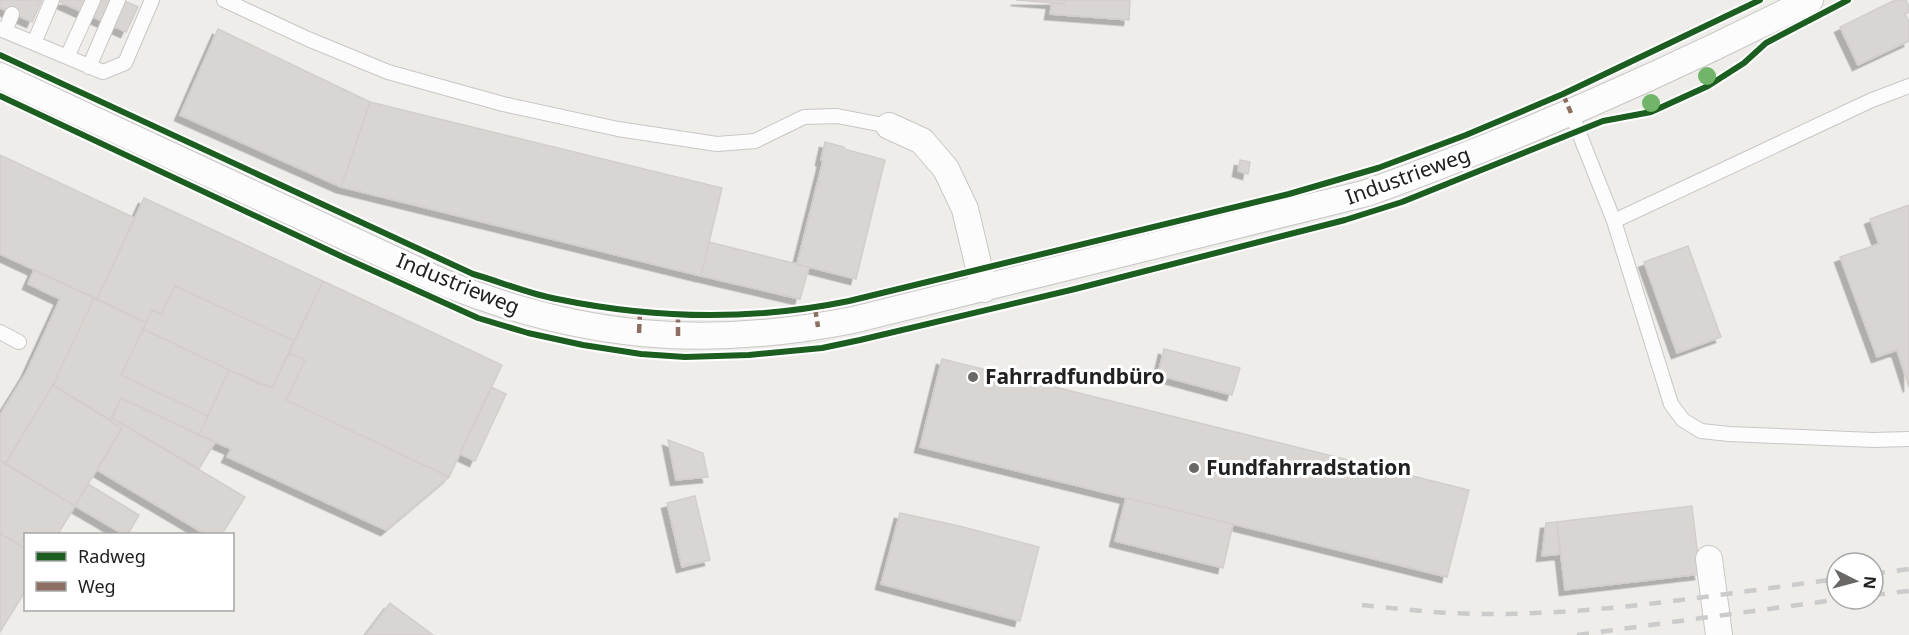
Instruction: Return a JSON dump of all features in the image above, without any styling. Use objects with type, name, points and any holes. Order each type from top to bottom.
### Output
[{"type":"street","name":"Industrieweg","points":[[0,76],[442,282],[486,300],[576,324],[613,331],[678,336],[781,333],[853,320],[984,289],[1367,193],[1571,113],[1810,0]]},
{"type":"street","points":[[889,126],[922,141],[946,169],[964,209],[984,289]]},
{"type":"street","points":[[1709,559],[1719,635]]},
{"type":"lane","points":[[33,43],[52,0]]},
{"type":"lane","points":[[67,57],[93,0]]},
{"type":"lane","points":[[89,67],[118,0]]},
{"type":"lane","points":[[12,14],[2,30],[103,72],[125,63],[152,0]]},
{"type":"lane","points":[[224,0],[308,39],[388,72],[503,104],[618,129],[717,144],[754,141],[804,117],[837,116],[889,126]]},
{"type":"lane","points":[[1614,221],[1872,100],[1909,86]]},
{"type":"lane","points":[[1571,113],[1614,221],[1671,404],[1683,420],[1701,431],[1730,434],[1873,440],[1909,439]]},
{"type":"lane","points":[[0,332],[19,342]]},
{"type":"building","points":[[0,0],[42,0],[32,22],[0,8]]},
{"type":"building","points":[[56,0],[122,0],[138,7],[126,32]]},
{"type":"building","points":[[1016,0],[1064,0],[1064,4]]},
{"type":"building","points":[[1064,0],[1130,0],[1129,20],[1050,14],[1052,3],[1064,4]]},
{"type":"building","points":[[1895,0],[1906,0],[1909,7],[1909,12],[1905,14],[1909,22],[1909,41],[1858,65],[1840,27]]},
{"type":"building","points":[[218,29],[370,102],[341,187],[180,115]]},
{"type":"building","points":[[370,102],[722,188],[701,276],[341,187]]},
{"type":"building","points":[[825,142],[885,160],[856,279],[797,264],[823,161],[821,160]]},
{"type":"building","points":[[0,155],[135,218],[97,299],[0,254]]},
{"type":"building","points":[[1240,160],[1250,162],[1248,174],[1238,171]]},
{"type":"building","points":[[144,198],[323,281],[294,341],[175,286],[161,314],[152,310],[146,323],[97,299]]},
{"type":"building","points":[[1909,205],[1909,387],[1897,350],[1877,357],[1840,257],[1879,244],[1870,219]]},
{"type":"building","points":[[709,242],[809,267],[800,299],[701,276]]},
{"type":"building","points":[[1688,246],[1721,337],[1677,353],[1644,262]]},
{"type":"building","points":[[34,270],[94,298],[53,385],[6,463],[0,460],[0,415],[26,373],[60,299],[28,284]]},
{"type":"building","points":[[323,281],[502,365],[449,477],[286,400],[305,360],[289,353]]},
{"type":"building","points":[[175,286],[294,341],[272,388],[262,383],[261,385],[143,329],[152,310],[161,314]]},
{"type":"building","points":[[94,298],[146,323],[121,375],[208,416],[199,435],[121,398],[110,420],[53,385]]},
{"type":"building","points":[[143,329],[229,370],[208,416],[121,375]]},
{"type":"building","points":[[1164,349],[1240,368],[1232,395],[1158,375]]},
{"type":"building","points":[[289,353],[305,360],[286,400],[449,477],[386,530],[227,457],[231,449],[199,435],[229,370],[272,388]]},
{"type":"building","name":"Fundfahrradstation","points":[[942,359],[1469,490],[1447,577],[920,447]]},
{"type":"building","points":[[53,385],[122,428],[75,506],[5,464]]},
{"type":"building","points":[[491,387],[506,394],[475,461],[460,454]]},
{"type":"building","points":[[121,398],[215,442],[199,469],[112,418]]},
{"type":"building","points":[[112,418],[245,497],[223,533],[203,533],[97,470],[122,428],[110,420]]},
{"type":"building","points":[[668,440],[703,453],[708,477],[676,480]]},
{"type":"building","points":[[0,460],[75,506],[59,533],[24,533],[24,548],[0,533]]},
{"type":"building","points":[[88,484],[139,515],[129,533],[121,533],[75,506]]},
{"type":"building","points":[[695,496],[710,560],[682,567],[667,503]]},
{"type":"building","points":[[1126,498],[1233,524],[1223,568],[1115,541]]},
{"type":"building","points":[[1692,506],[1700,574],[1565,590],[1557,522]]},
{"type":"building","points":[[900,513],[1039,547],[1020,621],[881,584]]},
{"type":"building","points":[[1557,522],[1560,554],[1542,556],[1546,523]]},
{"type":"building","points":[[0,533],[24,548],[24,593],[0,632]]},
{"type":"building","points":[[390,603],[433,635],[366,635]]},
{"type":"railway","points":[[1885,572],[1909,569]]},
{"type":"railway","points":[[1362,605],[1469,614],[1572,611],[1825,581]]},
{"type":"railway","points":[[1885,594],[1909,591]]},
{"type":"railway","points":[[1577,635],[1825,601]]},
{"type":"marked path","points":[[1563,94],[1571,113]]},
{"type":"marked path","points":[[815,308],[818,327]]},
{"type":"marked path","points":[[639,333],[640,313]]},
{"type":"marked path","points":[[678,315],[678,336]]},
{"type":"cycle path","points":[[0,55],[473,274],[536,294],[593,306],[666,314],[740,314],[776,312],[849,301],[1289,194],[1378,168],[1466,135],[1563,94],[1760,0]]},
{"type":"cycle path","points":[[0,96],[478,318],[528,333],[641,354],[685,357],[749,355],[822,348],[860,340],[1075,289],[1345,220],[1402,202],[1603,121],[1651,112],[1708,86],[1744,63],[1766,43],[1848,0]]},
{"type":"place","name":"Fahrradfundbüro","points":[[973,377]]},
{"type":"place","name":"Fundfahrradstation","points":[[1194,468]]}]
